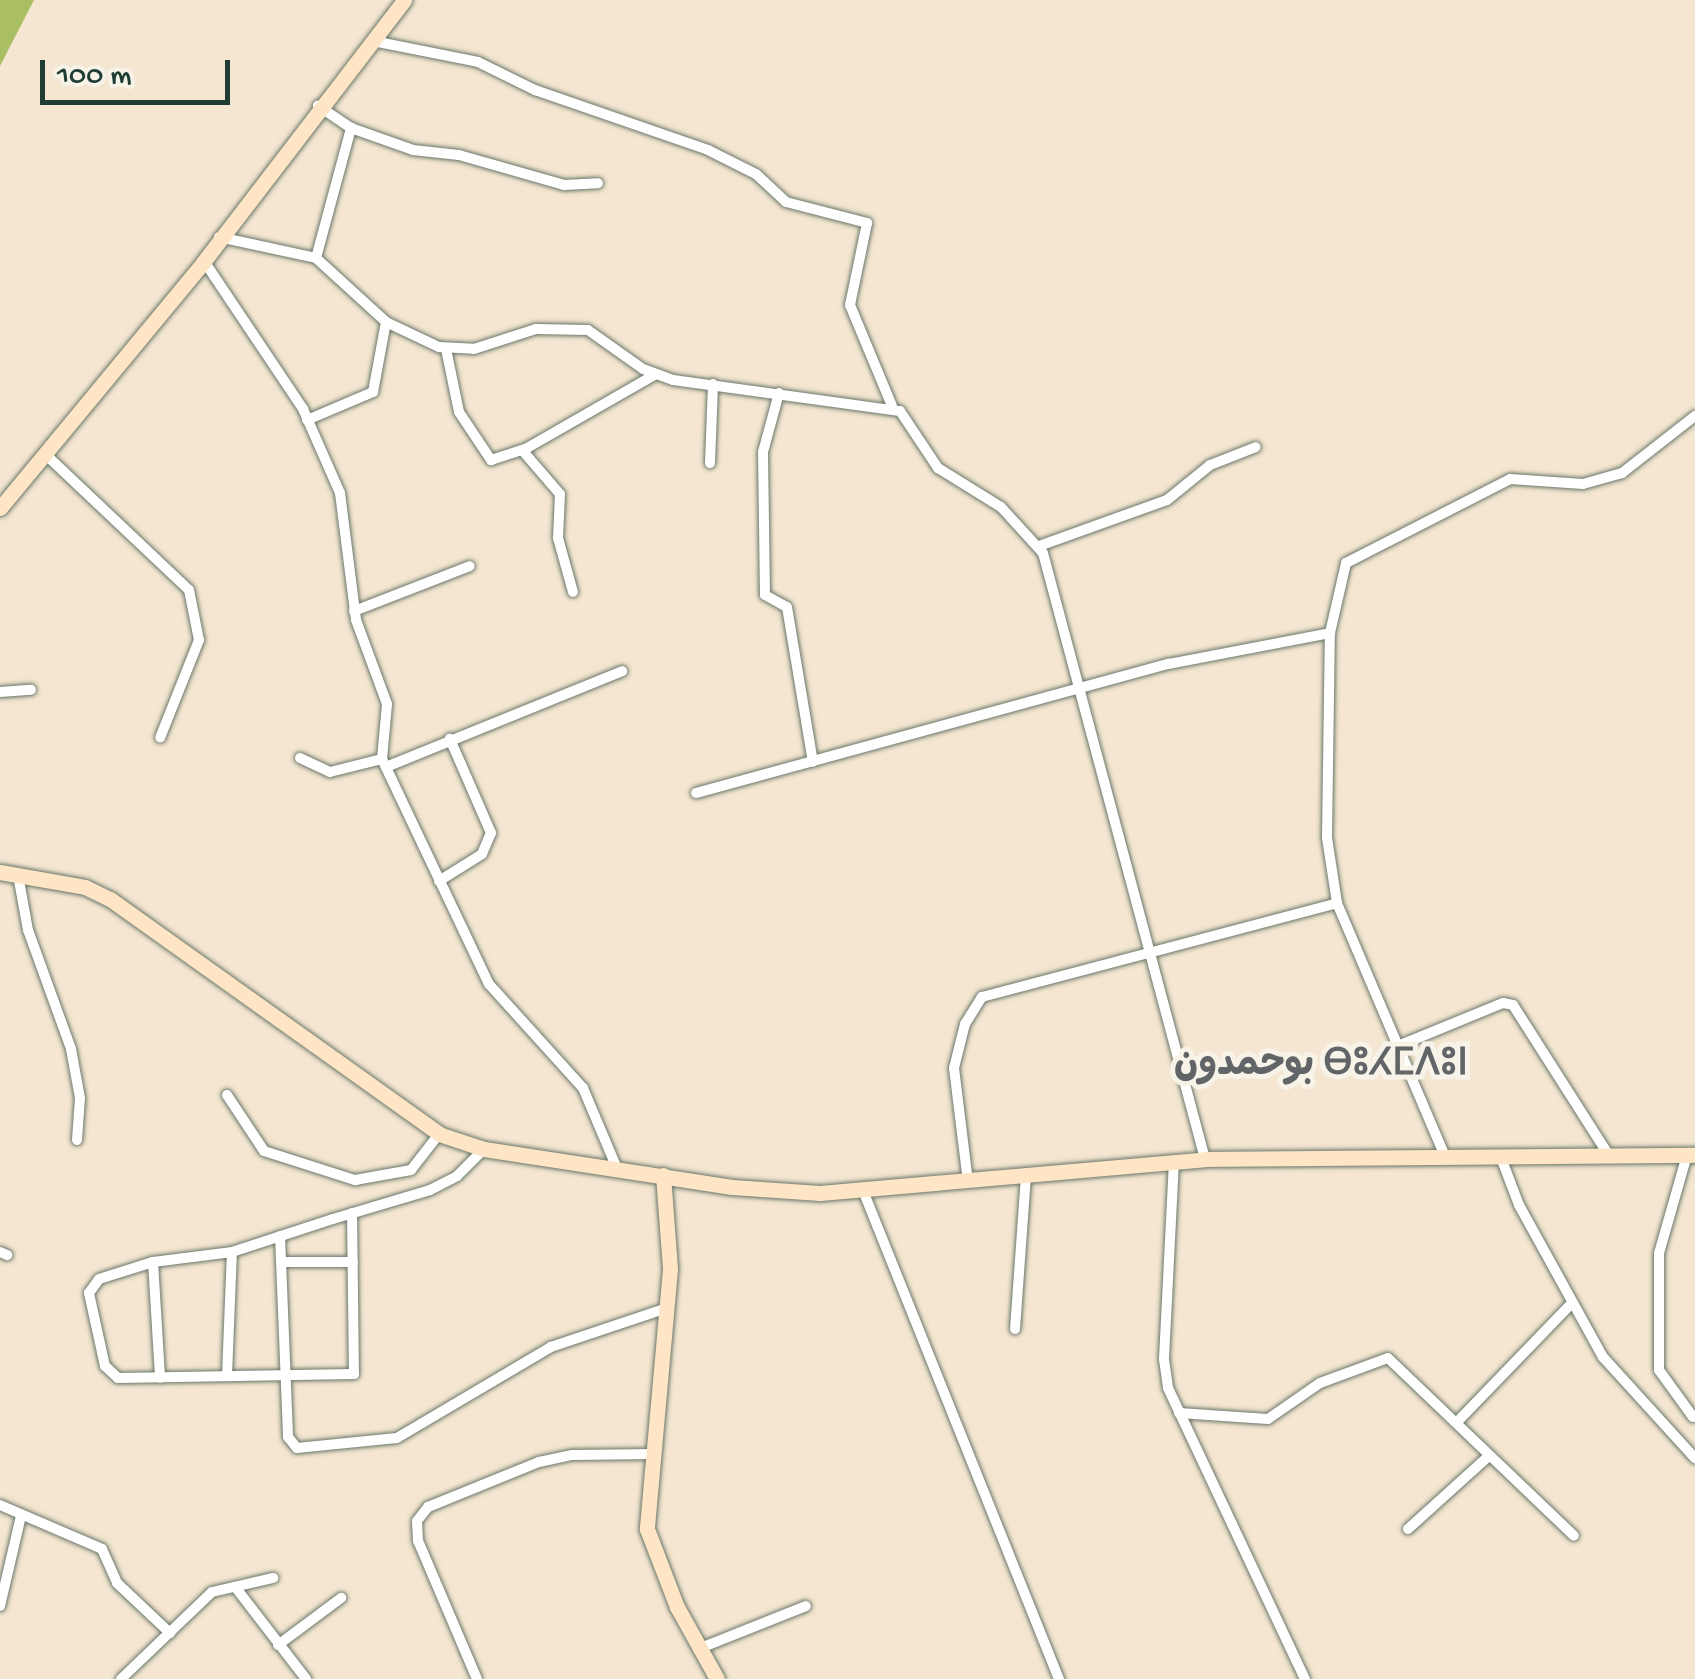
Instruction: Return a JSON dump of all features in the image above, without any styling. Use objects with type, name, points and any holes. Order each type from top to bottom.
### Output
[{"type":"main road","points":[[0,508],[204,261],[318,106],[404,0]]},
{"type":"main road","points":[[0,872],[110,898],[439,1134],[484,1150],[616,1166],[732,1187],[864,1193],[1205,1159],[1444,1154],[1691,1155]]},
{"type":"main road","points":[[662,1175],[670,1248],[647,1529],[698,1649],[716,1679]]},
{"type":"street","points":[[370,41],[478,62],[535,90],[708,150],[756,174],[786,202],[867,223],[850,305],[892,406],[910,420],[938,468],[969,482],[1039,546],[1205,1159]]},
{"type":"street","points":[[318,106],[351,128],[413,150],[459,155],[564,185],[598,182]]},
{"type":"street","points":[[316,258],[351,128]]},
{"type":"street","points":[[220,237],[316,258],[386,322],[446,349],[474,349],[536,328],[588,330],[656,374],[892,406]]},
{"type":"street","points":[[204,261],[307,420],[340,493],[354,611],[387,704],[384,763],[490,984],[584,1088],[616,1166]]},
{"type":"street","points":[[307,420],[373,392],[386,322]]},
{"type":"street","points":[[446,349],[456,402],[481,452],[500,461],[656,374]]},
{"type":"street","points":[[710,462],[712,384]]},
{"type":"street","points":[[780,392],[764,452],[766,595],[787,607],[814,762]]},
{"type":"street","points":[[1444,1154],[1337,903],[1326,838],[1330,633],[1346,563],[1356,554],[1510,480],[1583,484],[1622,474],[1695,416]]},
{"type":"street","points":[[1039,546],[1166,500],[1210,465],[1256,447]]},
{"type":"street","points":[[522,450],[560,494],[558,538],[574,592]]},
{"type":"street","points":[[44,454],[189,590],[200,640],[160,738]]},
{"type":"street","points":[[354,611],[470,566]]},
{"type":"street","points":[[696,793],[1078,687],[1235,648],[1330,633]]},
{"type":"street","points":[[300,758],[330,772],[384,763],[622,671]]},
{"type":"street","points":[[0,692],[31,690]]},
{"type":"street","points":[[440,881],[482,854],[490,833],[450,740]]},
{"type":"street","points":[[18,875],[28,930],[71,1050],[80,1098],[77,1140]]},
{"type":"street","points":[[968,1182],[954,1068],[972,1009],[987,994],[1150,955],[1337,903]]},
{"type":"street","points":[[1398,1046],[1503,1003],[1513,1005],[1608,1154]]},
{"type":"street","points":[[227,1094],[264,1151],[355,1180],[411,1170],[439,1134]]},
{"type":"street","points":[[352,1214],[356,1371],[118,1378],[104,1366],[89,1293],[99,1280],[153,1262],[232,1252],[280,1236],[430,1190],[458,1176],[484,1150]]},
{"type":"street","points":[[1500,1155],[1603,1358],[1695,1458]]},
{"type":"street","points":[[1691,1155],[1659,1252],[1659,1370],[1693,1417]]},
{"type":"street","points":[[1174,1161],[1164,1359],[1179,1414],[1305,1679]]},
{"type":"street","points":[[1015,1329],[1026,1176]]},
{"type":"street","points":[[864,1193],[1059,1679]]},
{"type":"street","points":[[280,1236],[293,1447],[388,1440],[550,1346],[664,1309]]},
{"type":"street","points":[[226,1376],[232,1252]]},
{"type":"street","points":[[153,1262],[160,1378]]},
{"type":"street","points":[[281,1262],[353,1262]]},
{"type":"street","points":[[1459,1420],[1572,1303]]},
{"type":"street","points":[[1179,1414],[1268,1419],[1320,1383],[1385,1357],[1459,1420],[1490,1456],[1574,1536]]},
{"type":"street","points":[[478,1679],[418,1541],[417,1521],[428,1508],[539,1462],[572,1454],[655,1454]]},
{"type":"street","points":[[1408,1529],[1490,1456]]},
{"type":"street","points":[[0,1505],[102,1549],[117,1582],[170,1633]]},
{"type":"street","points":[[0,1606],[21,1516]]},
{"type":"street","points":[[121,1679],[212,1592],[274,1578]]},
{"type":"street","points":[[236,1588],[306,1679]]},
{"type":"street","points":[[278,1645],[341,1598]]},
{"type":"street","points":[[698,1649],[806,1606]]},
{"type":"green space","points":[[0,0],[34,0],[0,66]]},
{"type":"district","name":"بوحمدون ⴱⵓⵃⵎⴷⵓⵏ","points":[[1321,1068]]}]
